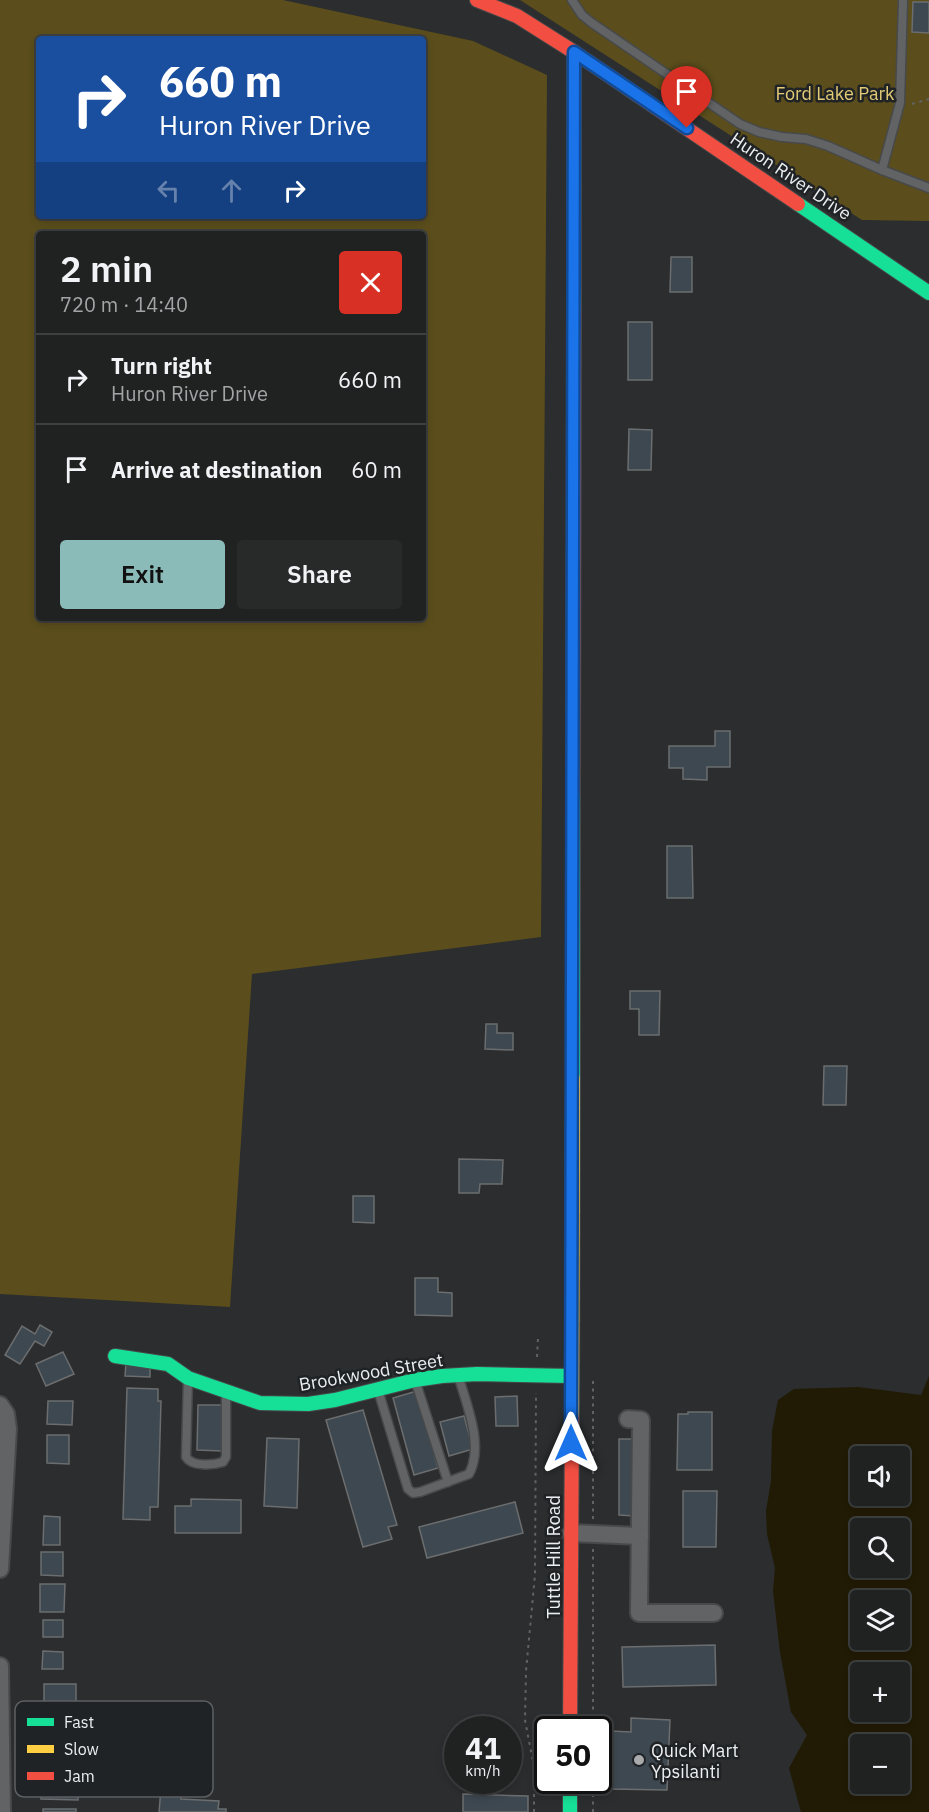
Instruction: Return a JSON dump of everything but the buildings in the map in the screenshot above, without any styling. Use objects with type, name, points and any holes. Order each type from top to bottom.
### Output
[{"type":"main road","name":"Huron River Drive","points":[[477,0],[517,16],[574,52],[929,293]]},
{"type":"main road","name":"Tuttle Hill Road","points":[[570,1716],[574,52]]},
{"type":"main road","name":"Brookwood Street","points":[[115,1356],[168,1364],[188,1378],[260,1403],[308,1404],[335,1400],[415,1380],[458,1375],[570,1376]]},
{"type":"main road","points":[[570,1794],[570,1812]]},
{"type":"street","points":[[0,1405],[6,1414],[8,1429],[0,1569]]},
{"type":"street","points":[[628,1419],[641,1420],[639,1613],[714,1612]]},
{"type":"street","points":[[572,1533],[640,1536]]},
{"type":"street","points":[[0,1666],[2,1812]]},
{"type":"lane","points":[[572,0],[582,15],[591,23],[740,124],[759,132],[806,139],[828,146],[929,188]]},
{"type":"lane","points":[[882,170],[900,104],[903,0]]},
{"type":"lane","points":[[378,1389],[408,1489],[413,1493],[420,1492],[469,1474],[473,1467],[476,1453],[471,1421],[458,1375]]},
{"type":"lane","points":[[188,1378],[186,1457],[193,1463],[218,1464],[226,1457],[226,1392]]},
{"type":"lane","points":[[415,1380],[448,1482]]},
{"type":"path","points":[[900,104],[915,104],[929,99]]},
{"type":"path","points":[[534,1812],[534,1767],[525,1720],[526,1671],[535,1575],[538,1338]]},
{"type":"path","points":[[593,1381],[593,1716]]},
{"type":"path","points":[[593,1794],[593,1812]]},
{"type":"green space","points":[[0,0],[283,0],[473,41],[547,75],[541,937],[252,974],[230,1307],[0,1294]]},
{"type":"green space","name":"Ford Lake Park","points":[[520,0],[929,0],[929,221],[862,220]]},
{"type":"shaded area","points":[[929,1376],[929,1812],[801,1812],[789,1768],[807,1735],[791,1712],[780,1652],[773,1591],[775,1568],[767,1534],[766,1511],[771,1481],[772,1431],[778,1400],[794,1389],[858,1387],[921,1395]]},
{"type":"traffic: fast","points":[[798,204],[929,293]]},
{"type":"traffic: fast","points":[[573,791],[573,1078]]},
{"type":"traffic: fast","points":[[115,1356],[168,1364],[188,1378],[260,1403],[308,1404],[335,1400],[415,1380],[442,1376],[477,1374],[571,1376]]},
{"type":"traffic: fast","points":[[570,1794],[570,1812]]},
{"type":"traffic: slow","points":[[574,52],[574,316]]},
{"type":"traffic: slow","points":[[572,1418],[573,1078]]},
{"type":"traffic: jam","points":[[477,0],[517,16],[574,52],[798,204]]},
{"type":"traffic: jam","points":[[573,791],[574,316]]},
{"type":"traffic: jam","points":[[570,1716],[572,1418]]},
{"type":"place","name":"Quick Mart Ypsilanti","points":[[639,1760]]},
{"type":"route","points":[[571,1443],[574,52],[687,128]]}]
